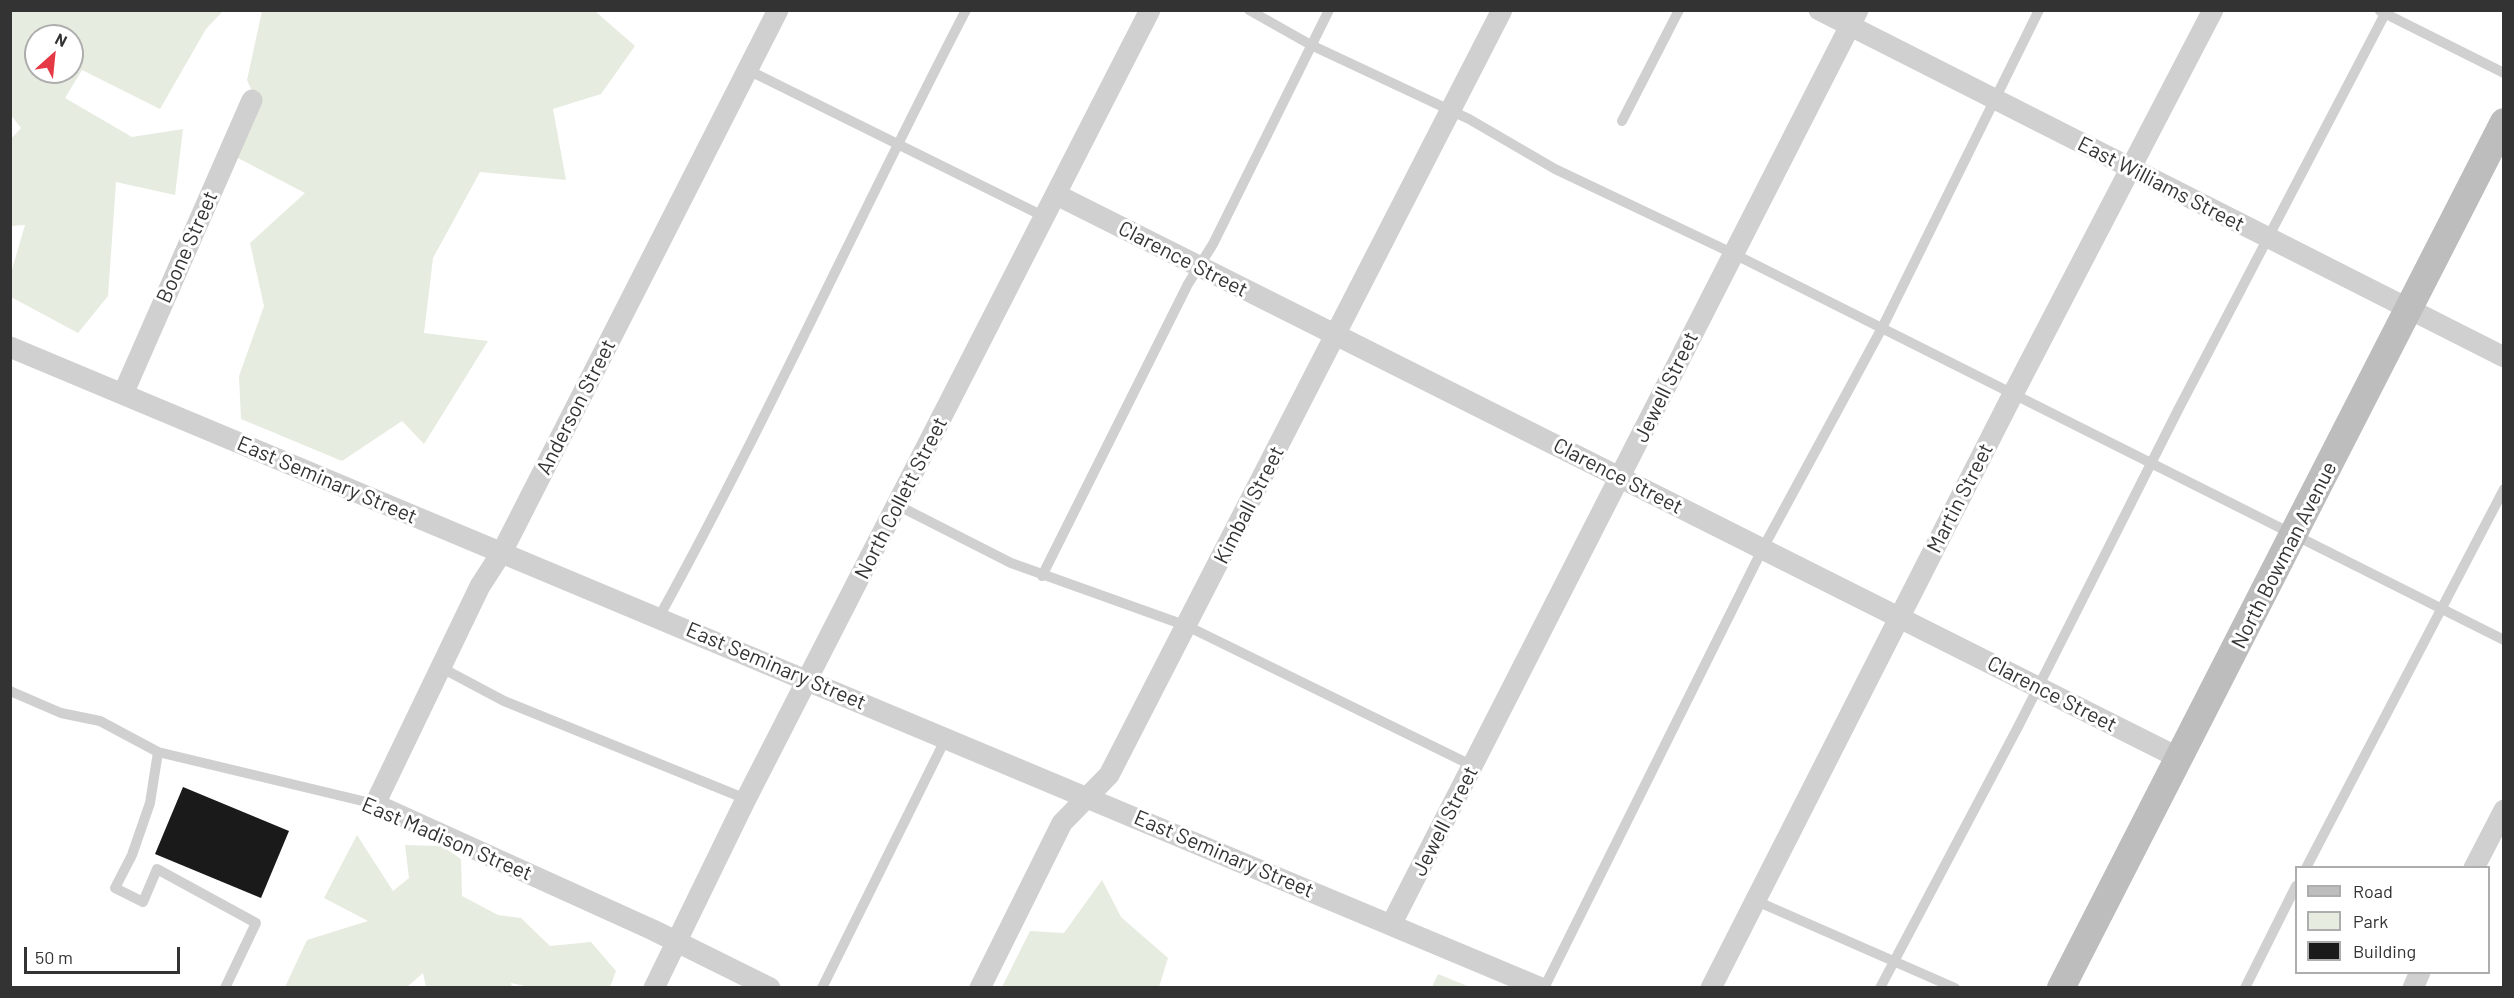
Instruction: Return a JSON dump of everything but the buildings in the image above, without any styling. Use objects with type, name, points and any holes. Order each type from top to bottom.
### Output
[{"type":"street","name":"Anderson Street","points":[[375,804],[480,586],[502,552],[778,10]]},
{"type":"street","name":"North Collett Street","points":[[654,987],[746,799],[1150,10]]},
{"type":"street","name":"Kimball Street","points":[[980,987],[1062,823],[1109,775],[1502,10]]},
{"type":"street","name":"East Williams Street","points":[[1818,10],[1854,18],[1994,100],[2504,357]]},
{"type":"street","name":"Martin Street","points":[[1711,987],[2013,394],[2213,10]]},
{"type":"street","name":"Jewell Street","points":[[1391,925],[1622,477],[1732,253],[1854,18]]},
{"type":"street","name":"Boone Street","points":[[123,394],[252,100]]},
{"type":"street","name":"North Bowman Avenue","points":[[2061,987],[2504,122]]},
{"type":"street","name":"Clarence Street","points":[[1057,195],[2179,758]]},
{"type":"street","name":"East Seminary Street","points":[[10,347],[1543,987]]},
{"type":"street","name":"East Madison Street","points":[[375,804],[677,941],[770,987]]},
{"type":"street","points":[[2475,866],[2504,810]]},
{"type":"lane","points":[[658,617],[711,522],[897,144],[966,10]]},
{"type":"lane","points":[[1249,10],[1311,45],[1451,110],[1555,169],[1732,253],[2504,640]]},
{"type":"lane","points":[[1042,576],[1197,266],[1213,244],[1329,10]]},
{"type":"lane","points":[[1622,121],[1679,10]]},
{"type":"lane","points":[[1543,987],[1763,548],[1882,328],[2039,10]]},
{"type":"lane","points":[[1880,987],[2038,687],[2384,11],[2504,73]]},
{"type":"lane","points":[[748,70],[1046,217]]},
{"type":"lane","points":[[2307,866],[2504,489]]},
{"type":"lane","points":[[897,506],[1042,576],[1187,626],[1473,766]]},
{"type":"lane","points":[[440,667],[504,701],[746,799]]},
{"type":"lane","name":"East Madison Street","points":[[10,691],[61,713],[100,721],[158,752],[375,804]]},
{"type":"lane","points":[[822,987],[946,738]]},
{"type":"lane","points":[[158,752],[150,803],[132,855],[115,888],[143,902],[157,869],[256,923],[225,987]]},
{"type":"lane","points":[[2245,987],[2295,888]]},
{"type":"lane","points":[[1754,900],[1955,987]]},
{"type":"green space","points":[[11,10],[223,11],[206,29],[160,109],[84,71],[84,24],[24,24],[24,84],[74,84],[65,98],[132,137],[183,129],[175,195],[116,182],[108,296],[78,333],[11,297],[11,273],[25,225],[11,226],[11,139],[21,128],[11,115]]},
{"type":"green space","points":[[262,11],[595,11],[635,46],[601,94],[553,109],[566,180],[480,172],[433,258],[424,333],[488,341],[424,444],[402,421],[342,461],[241,419],[239,376],[264,306],[250,243],[305,193],[236,157],[259,107],[247,80]]},
{"type":"green space","points":[[357,835],[393,891],[409,878],[405,845],[442,846],[461,859],[462,896],[498,915],[521,918],[550,946],[591,942],[616,971],[610,987],[535,988],[511,983],[512,987],[426,987],[423,973],[407,987],[285,987],[307,940],[368,921],[324,898]]},
{"type":"green space","points":[[1102,880],[1121,917],[1168,958],[1159,987],[1002,987],[1030,931],[1064,933]]},
{"type":"green space","points":[[1438,974],[1470,987],[1432,987]]}]
